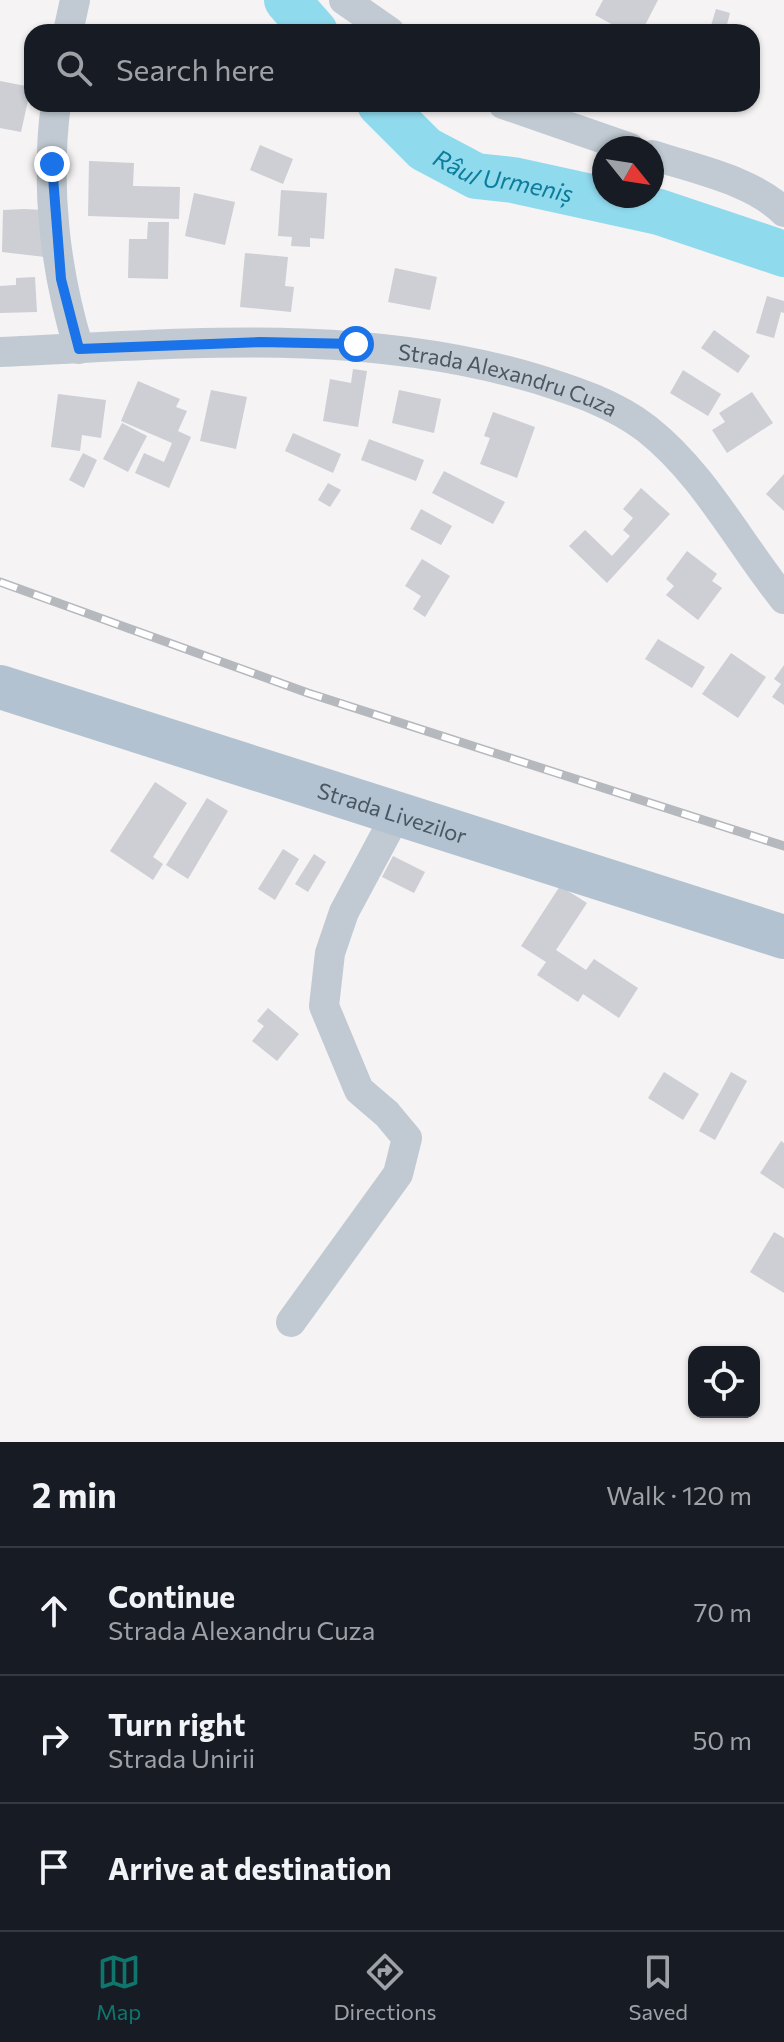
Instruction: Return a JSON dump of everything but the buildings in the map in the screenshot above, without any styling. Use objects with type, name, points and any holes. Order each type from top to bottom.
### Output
[{"type":"main road","name":"Strada Livezilor","points":[[0,687],[784,937]]},
{"type":"street","points":[[70,24],[75,0]]},
{"type":"street","points":[[344,0],[378,24]]},
{"type":"street","points":[[56,112],[54,211],[61,279],[79,349]]},
{"type":"street","points":[[526,112],[595,136]]},
{"type":"street","points":[[664,159],[761,195],[784,212]]},
{"type":"street","name":"Strada Alexandru Cuza","points":[[0,352],[260,342],[356,344],[427,352],[555,385],[610,406],[659,439],[705,490],[784,599]]},
{"type":"street","points":[[291,1322],[398,1174],[407,1138],[387,1114],[359,1090],[324,1006],[330,953],[344,912],[396,815]]},
{"type":"waterway","name":"Râul Urmeniș","points":[[287,0],[308,24]]},
{"type":"waterway","name":"Râul Urmeniș","points":[[388,112],[425,149],[476,176],[513,180],[659,212],[784,254]]},
{"type":"railway","points":[[0,582],[308,693],[784,846]]},
{"type":"route","points":[[52,164],[61,279],[79,349],[260,342],[356,344]]}]
